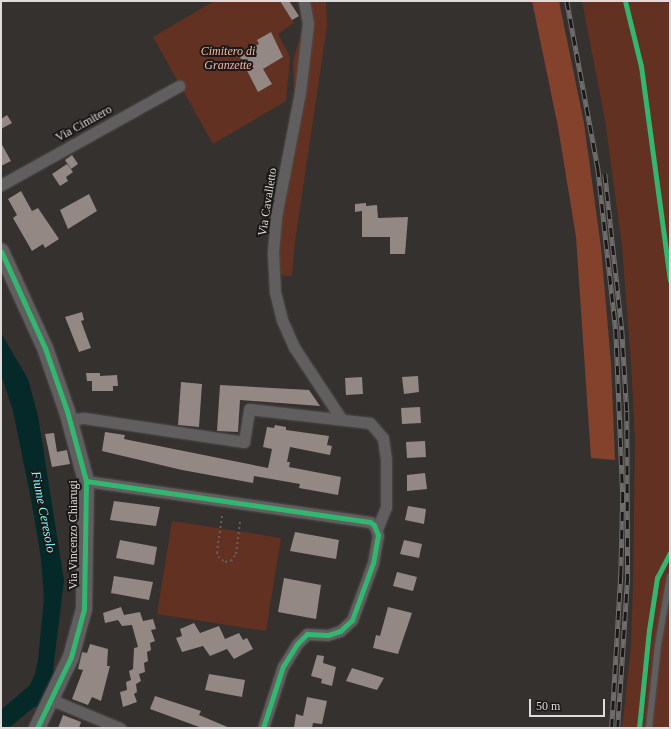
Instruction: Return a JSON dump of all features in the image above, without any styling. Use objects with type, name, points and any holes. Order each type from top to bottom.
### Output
[{"type":"street","name":"Via Cavalletto","points":[[304,1],[308,24],[300,92],[276,217],[273,254],[275,292],[282,320],[308,369],[340,417]]},
{"type":"street","name":"Via Cimitero","points":[[1,185],[179,86]]},
{"type":"street","name":"Via Vincenzo Chiarugi","points":[[1,251],[45,348],[69,420],[86,480],[84,608],[71,657],[52,700],[37,728]]},
{"type":"street","points":[[69,420],[84,418],[244,442],[248,410],[340,417],[370,423],[383,438],[386,507],[377,529],[373,563],[352,620],[346,628],[334,634],[307,634],[297,644],[283,666],[263,728]]},
{"type":"street","points":[[86,480],[370,522],[377,529]]},
{"type":"street","points":[[52,700],[120,728]]},
{"type":"lane","points":[[649,728],[659,638],[670,577]]},
{"type":"path","points":[[222,516],[217,552],[218,557],[226,562],[231,561],[236,554],[240,519]]},
{"type":"green space","name":"Cimitero di Granzette","points":[[214,1],[290,1],[299,16],[292,20],[294,23],[278,34],[290,57],[286,101],[213,144],[153,37]]},
{"type":"green space","points":[[298,1],[326,1],[327,26],[295,242],[292,276],[277,275],[276,243],[295,113],[293,61],[306,16]]},
{"type":"green space","points":[[582,1],[670,1],[670,728],[622,728],[631,646],[633,584],[635,440],[631,362],[622,246],[605,120]]},
{"type":"green space","points":[[172,521],[281,538],[266,631],[157,614]]},
{"type":"shaded area","points":[[532,1],[559,1],[584,123],[601,247],[611,363],[615,460],[591,458],[576,237],[558,127]]},
{"type":"water","name":"Fiume Ceresolo","points":[[1,333],[28,379],[38,416],[64,580],[53,670],[57,674],[38,707],[34,707],[9,728],[1,728],[1,710],[30,685],[35,674],[38,660],[44,599],[41,558],[31,499],[13,411],[1,374]]},
{"type":"building","points":[[280,1],[289,1],[299,16],[292,20]]},
{"type":"building","points":[[271,32],[283,57],[263,69],[272,84],[258,92],[239,55],[259,44],[257,40]]},
{"type":"building","points":[[7,115],[12,123],[1,129],[1,119]]},
{"type":"building","points":[[1,143],[11,161],[1,166]]},
{"type":"building","points":[[72,155],[78,164],[71,169],[65,160]]},
{"type":"building","points":[[67,164],[73,172],[66,177],[68,181],[60,186],[52,174]]},
{"type":"building","points":[[21,191],[32,211],[38,208],[59,239],[45,248],[43,244],[32,251],[13,218],[17,215],[8,199]]},
{"type":"building","points":[[89,194],[97,211],[68,229],[60,210]]},
{"type":"building","points":[[366,203],[366,206],[377,205],[378,218],[408,217],[405,254],[390,254],[390,237],[362,237],[362,211],[355,212],[355,204]]},
{"type":"building","points":[[82,312],[84,320],[81,321],[91,348],[79,352],[65,317]]},
{"type":"building","points":[[86,373],[100,373],[100,376],[117,375],[118,386],[113,386],[113,391],[92,391],[92,381],[87,381]]},
{"type":"building","points":[[418,376],[419,392],[404,394],[402,377]]},
{"type":"building","points":[[362,377],[363,394],[346,395],[345,378]]},
{"type":"building","points":[[181,382],[202,384],[199,427],[178,425]]},
{"type":"building","points":[[220,385],[309,390],[320,406],[240,400],[238,432],[217,431]]},
{"type":"building","points":[[420,407],[421,423],[402,424],[401,408]]},
{"type":"building","points":[[275,425],[286,427],[286,430],[329,436],[327,445],[332,446],[330,455],[290,447],[287,462],[290,462],[289,467],[341,477],[338,495],[299,488],[300,484],[254,476],[253,483],[182,470],[102,451],[105,432],[125,435],[124,439],[268,468],[272,449],[263,447],[267,427],[274,428]]},
{"type":"building","points":[[54,433],[57,452],[67,450],[70,464],[52,467],[45,434]]},
{"type":"building","points":[[425,441],[426,457],[407,458],[406,442]]},
{"type":"building","points":[[425,473],[427,489],[407,491],[407,475]]},
{"type":"building","points":[[114,501],[160,507],[156,526],[110,520]]},
{"type":"building","points":[[408,506],[426,509],[424,524],[405,520]]},
{"type":"building","points":[[295,532],[339,540],[336,559],[290,551]]},
{"type":"building","points":[[120,540],[157,547],[154,565],[116,558]]},
{"type":"building","points":[[404,540],[422,544],[419,558],[400,554]]},
{"type":"building","points":[[397,572],[417,577],[413,591],[393,586]]},
{"type":"building","points":[[114,576],[153,582],[149,600],[111,593]]},
{"type":"building","points":[[284,578],[321,585],[316,619],[278,612]]},
{"type":"building","points":[[121,607],[124,615],[140,612],[143,621],[153,619],[156,629],[151,630],[155,641],[150,643],[151,650],[147,652],[148,661],[144,663],[145,672],[139,674],[141,681],[136,684],[137,692],[134,694],[137,702],[123,707],[120,692],[127,690],[126,682],[131,680],[129,671],[133,669],[134,648],[138,647],[132,625],[122,626],[118,620],[105,623],[103,613]]},
{"type":"building","points":[[388,607],[412,613],[398,654],[373,648],[376,635],[380,636]]},
{"type":"building","points":[[194,623],[200,633],[219,626],[225,639],[239,633],[243,640],[247,638],[253,649],[234,659],[227,649],[210,656],[203,646],[182,652],[176,638],[182,636],[180,629]]},
{"type":"building","points":[[90,644],[108,649],[107,666],[110,666],[101,701],[92,697],[88,705],[72,699],[83,670],[78,669],[82,652],[87,653]]},
{"type":"building","points":[[317,655],[324,656],[323,663],[336,667],[332,686],[321,683],[322,679],[311,676]]},
{"type":"building","points":[[352,668],[384,678],[377,690],[346,681]]},
{"type":"building","points":[[209,674],[245,680],[242,697],[205,690]]},
{"type":"building","points":[[155,696],[201,711],[199,715],[230,728],[202,728],[150,709]]},
{"type":"building","points":[[307,697],[327,701],[322,724],[313,723],[312,728],[294,728],[296,714],[303,716]]},
{"type":"building","points":[[63,715],[81,722],[79,728],[58,728]]},
{"type":"railway","points":[[567,1],[598,168],[616,330],[623,494],[621,575],[612,728]]},
{"type":"railway","points":[[605,174],[622,330],[627,412],[628,576],[618,727]]},
{"type":"cycle path","points":[[625,1],[641,66],[670,280]]},
{"type":"cycle path","points":[[1,251],[45,348],[67,411],[86,481],[84,609],[71,657],[37,728]]},
{"type":"cycle path","points":[[86,481],[370,522],[374,525],[378,535],[373,563],[352,620],[340,631],[328,635],[307,634],[297,644],[283,666],[263,728]]},
{"type":"cycle path","points":[[639,728],[649,630],[657,578],[670,553]]}]
